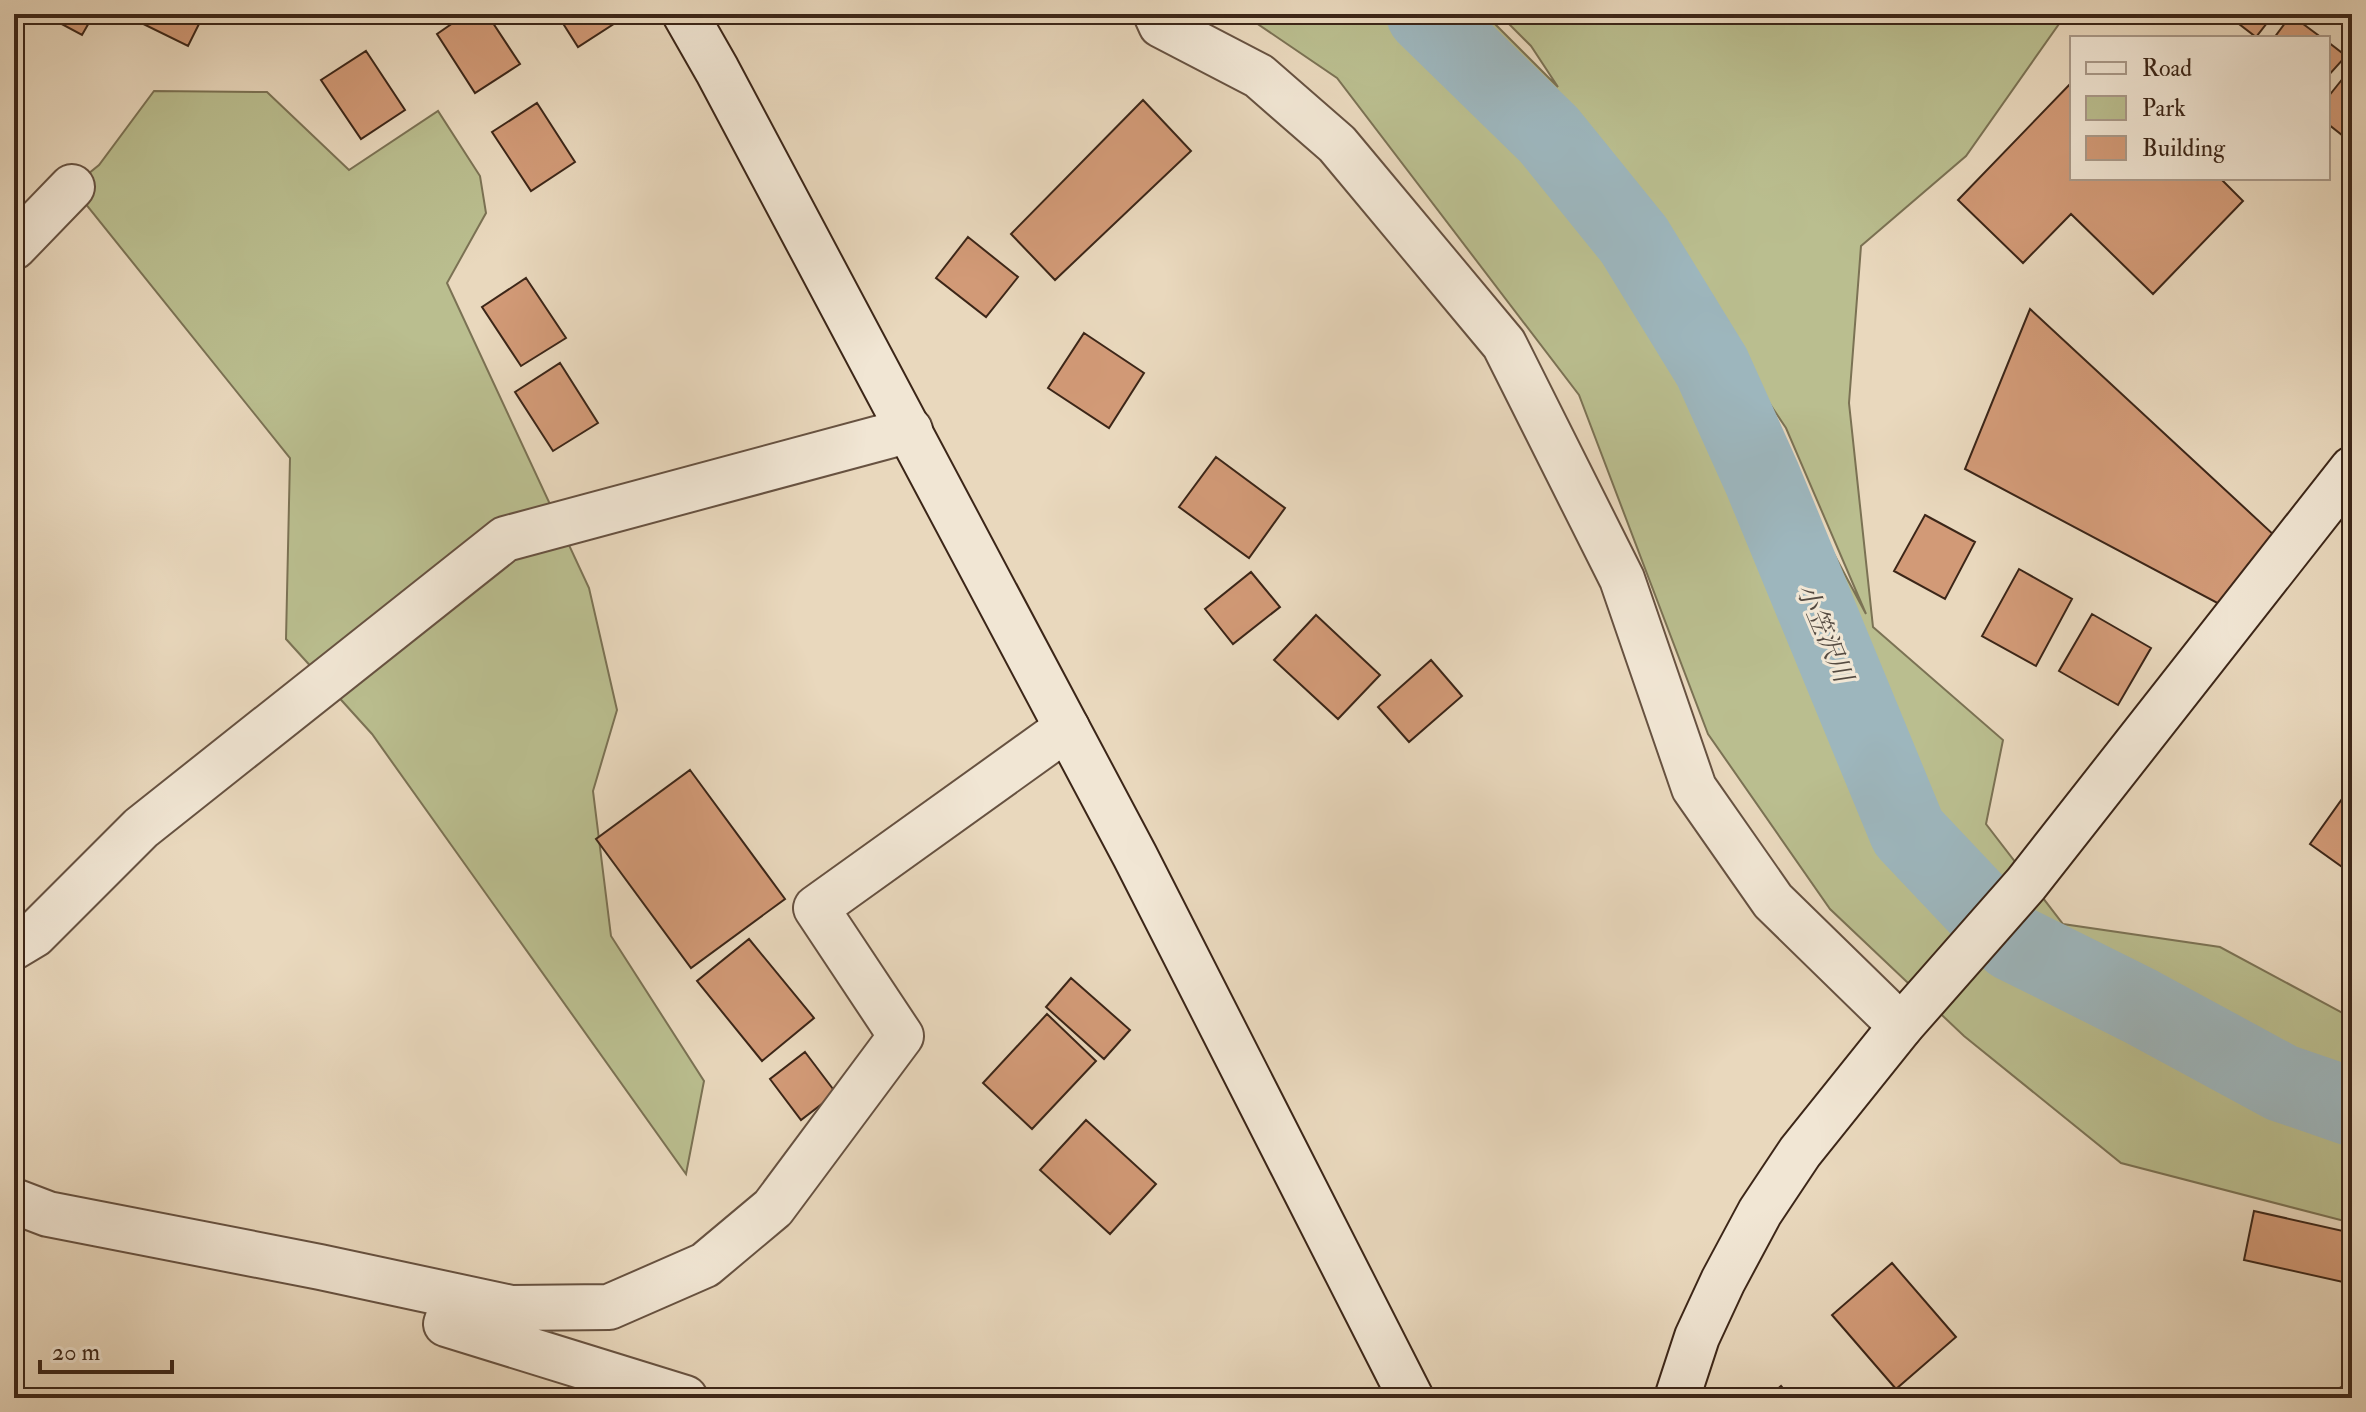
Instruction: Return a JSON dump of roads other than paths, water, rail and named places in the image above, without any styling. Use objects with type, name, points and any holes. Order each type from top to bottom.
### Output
[{"type":"street","points":[[685,14],[1135,856],[1411,1398]]},
{"type":"street","points":[[1156,14],[1161,25],[1259,76],[1337,144],[1504,344],[1622,579],[1694,788],[1773,901],[1901,1026]]},
{"type":"street","points":[[14,247],[72,187]]},
{"type":"street","points":[[14,947],[34,935],[141,828],[505,539],[910,430]]},
{"type":"street","points":[[1677,1398],[1697,1337],[1723,1281],[1760,1212],[1800,1152],[1901,1026],[2026,884],[2352,469]]},
{"type":"street","points":[[14,1201],[48,1214],[511,1308],[609,1307],[705,1265],[773,1208],[901,1036],[816,908],[1067,728]]},
{"type":"street","points":[[455,1296],[446,1324],[596,1385],[685,1398]]},
{"type":"street","points":[[596,1385],[624,1300]]},
{"type":"waterway","name":"小笠沢川","points":[[1425,14],[1549,135],[1634,240],[1712,367],[1762,478],[1908,832],[2012,942],[2140,1006],[2282,1083],[2352,1107]]}]
